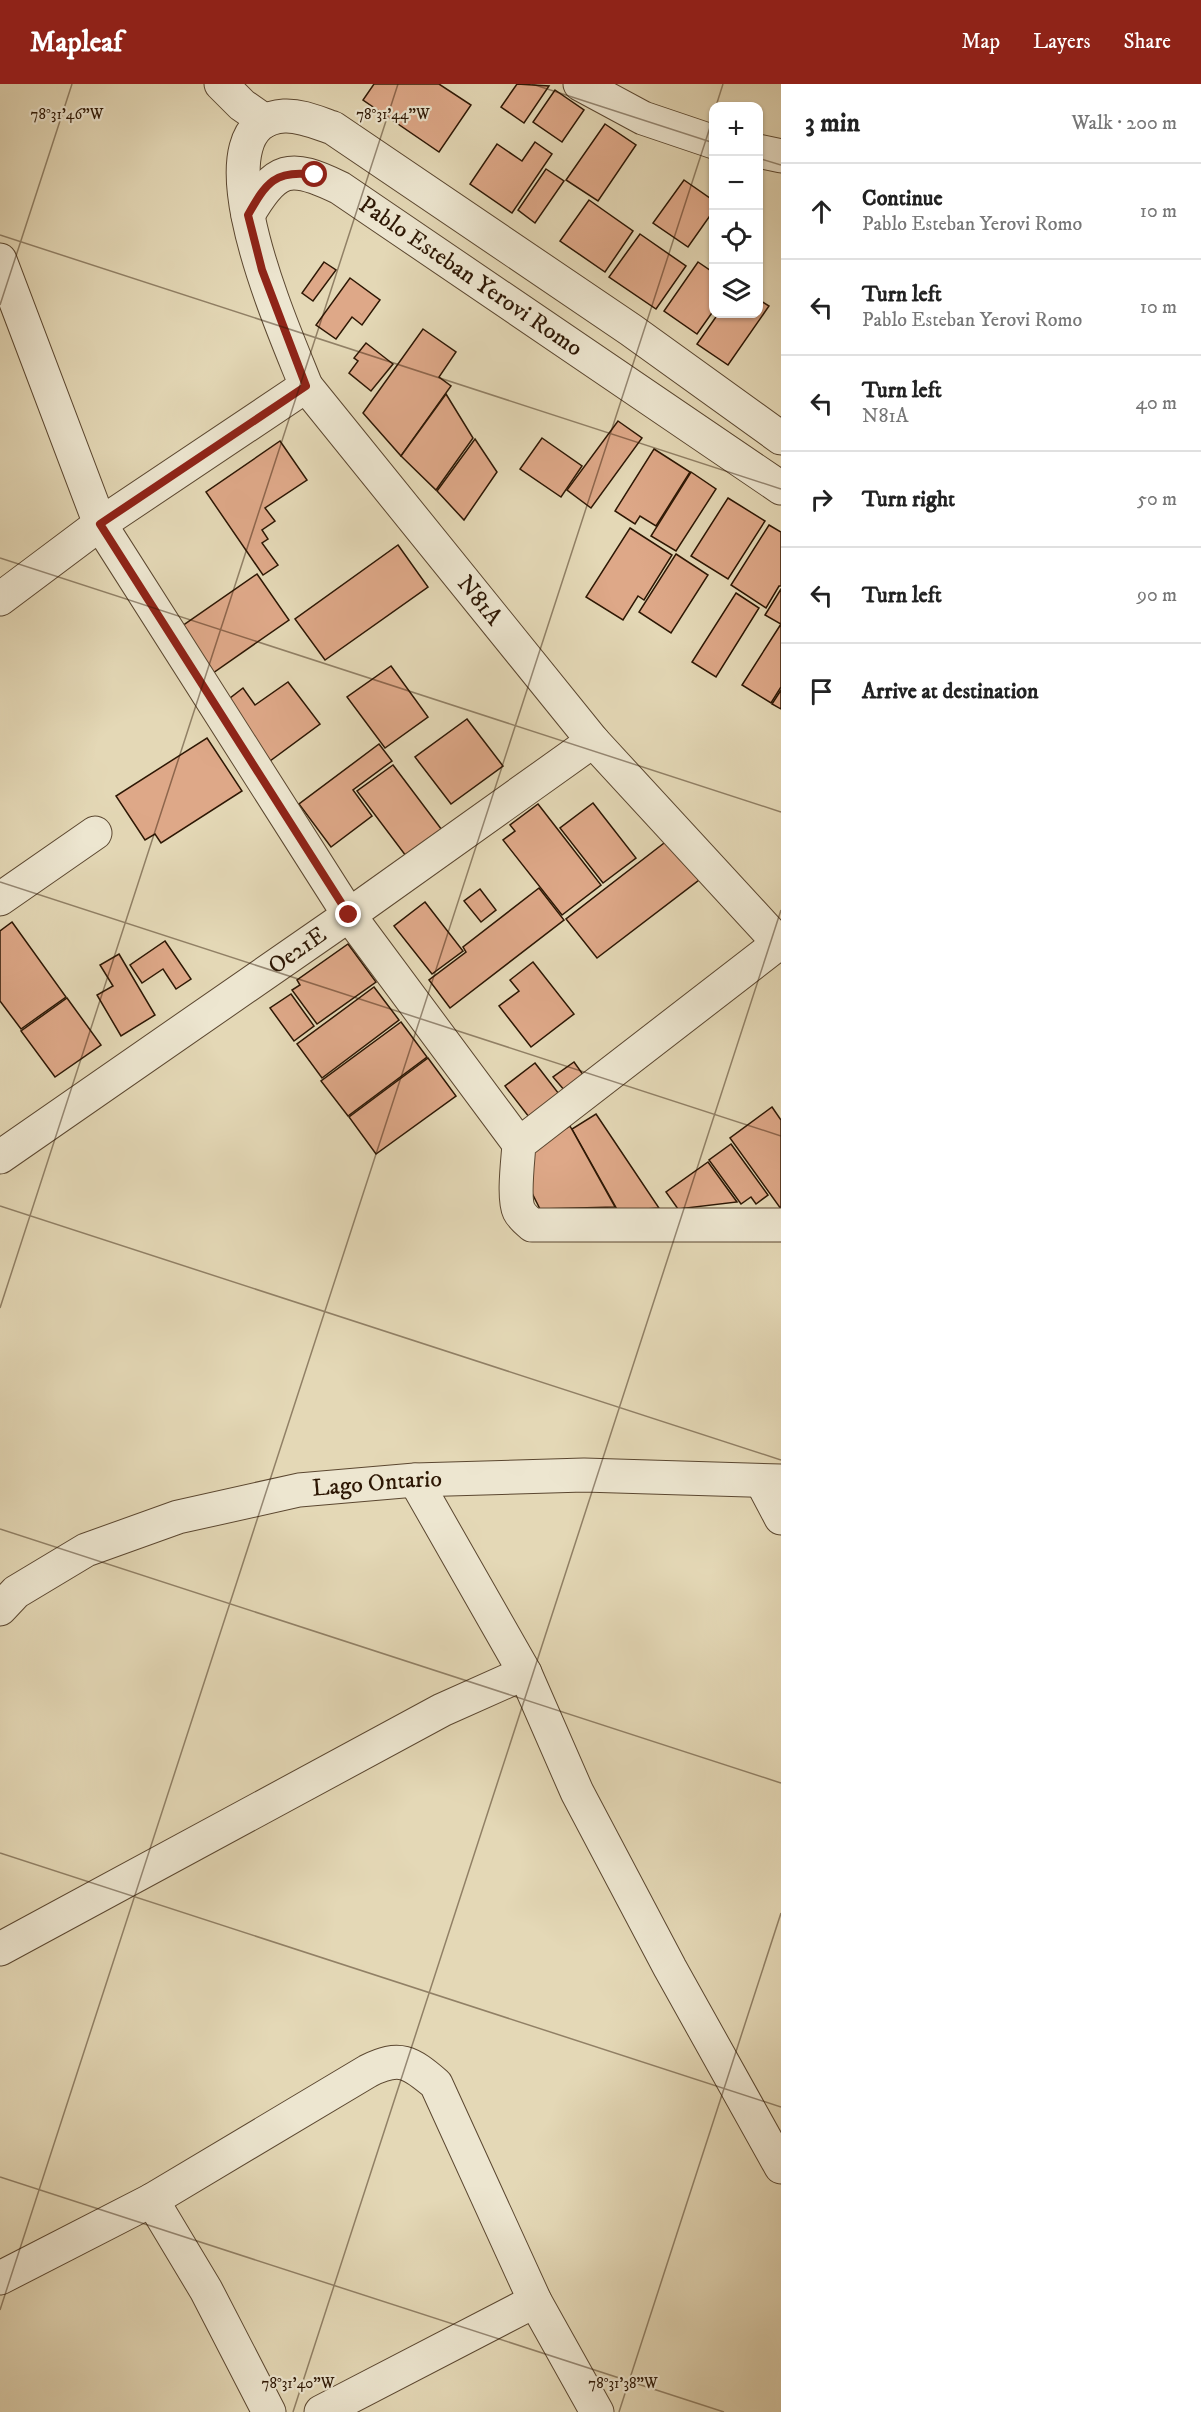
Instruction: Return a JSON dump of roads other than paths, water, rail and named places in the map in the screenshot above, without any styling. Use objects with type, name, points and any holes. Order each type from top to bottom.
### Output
[{"type":"street","points":[[221,84],[242,105],[265,121],[251,133],[244,150],[242,171],[248,215]]},
{"type":"street","points":[[580,84],[643,118],[709,140]]},
{"type":"street","name":"Pablo Esteban Yerovi Romo","points":[[265,121],[284,116],[308,119],[333,128],[631,330],[781,438]]},
{"type":"street","points":[[763,152],[781,156]]},
{"type":"street","name":"Pablo Esteban Yerovi Romo","points":[[248,215],[263,188],[280,176],[296,172],[315,175],[340,188],[781,488]]},
{"type":"street","name":"N81A","points":[[248,215],[262,270],[306,386],[593,741],[780,944]]},
{"type":"street","points":[[0,260],[100,524],[349,915],[519,1144],[518,1209],[524,1219],[532,1225],[781,1225]]},
{"type":"street","points":[[0,599],[100,524],[306,386]]},
{"type":"street","name":"Oe21E","points":[[0,1157],[349,915],[593,741]]},
{"type":"street","points":[[0,899],[95,833]]},
{"type":"street","points":[[519,1144],[780,944]]},
{"type":"street","name":"Lago Ontario","points":[[5,1594],[86,1551],[178,1517],[299,1490],[415,1480],[584,1475],[771,1481]]},
{"type":"street","points":[[415,1480],[525,1673],[582,1802],[670,1968],[781,2167]]},
{"type":"street","points":[[771,1481],[781,1518]]},
{"type":"street","points":[[0,1949],[442,1710],[525,1673]]},
{"type":"street","points":[[0,2278],[152,2200],[369,2071],[388,2061],[406,2064],[422,2072],[436,2084],[535,2301],[597,2412]]},
{"type":"street","points":[[152,2200],[206,2290],[269,2412]]},
{"type":"street","points":[[321,2412],[535,2301]]}]
